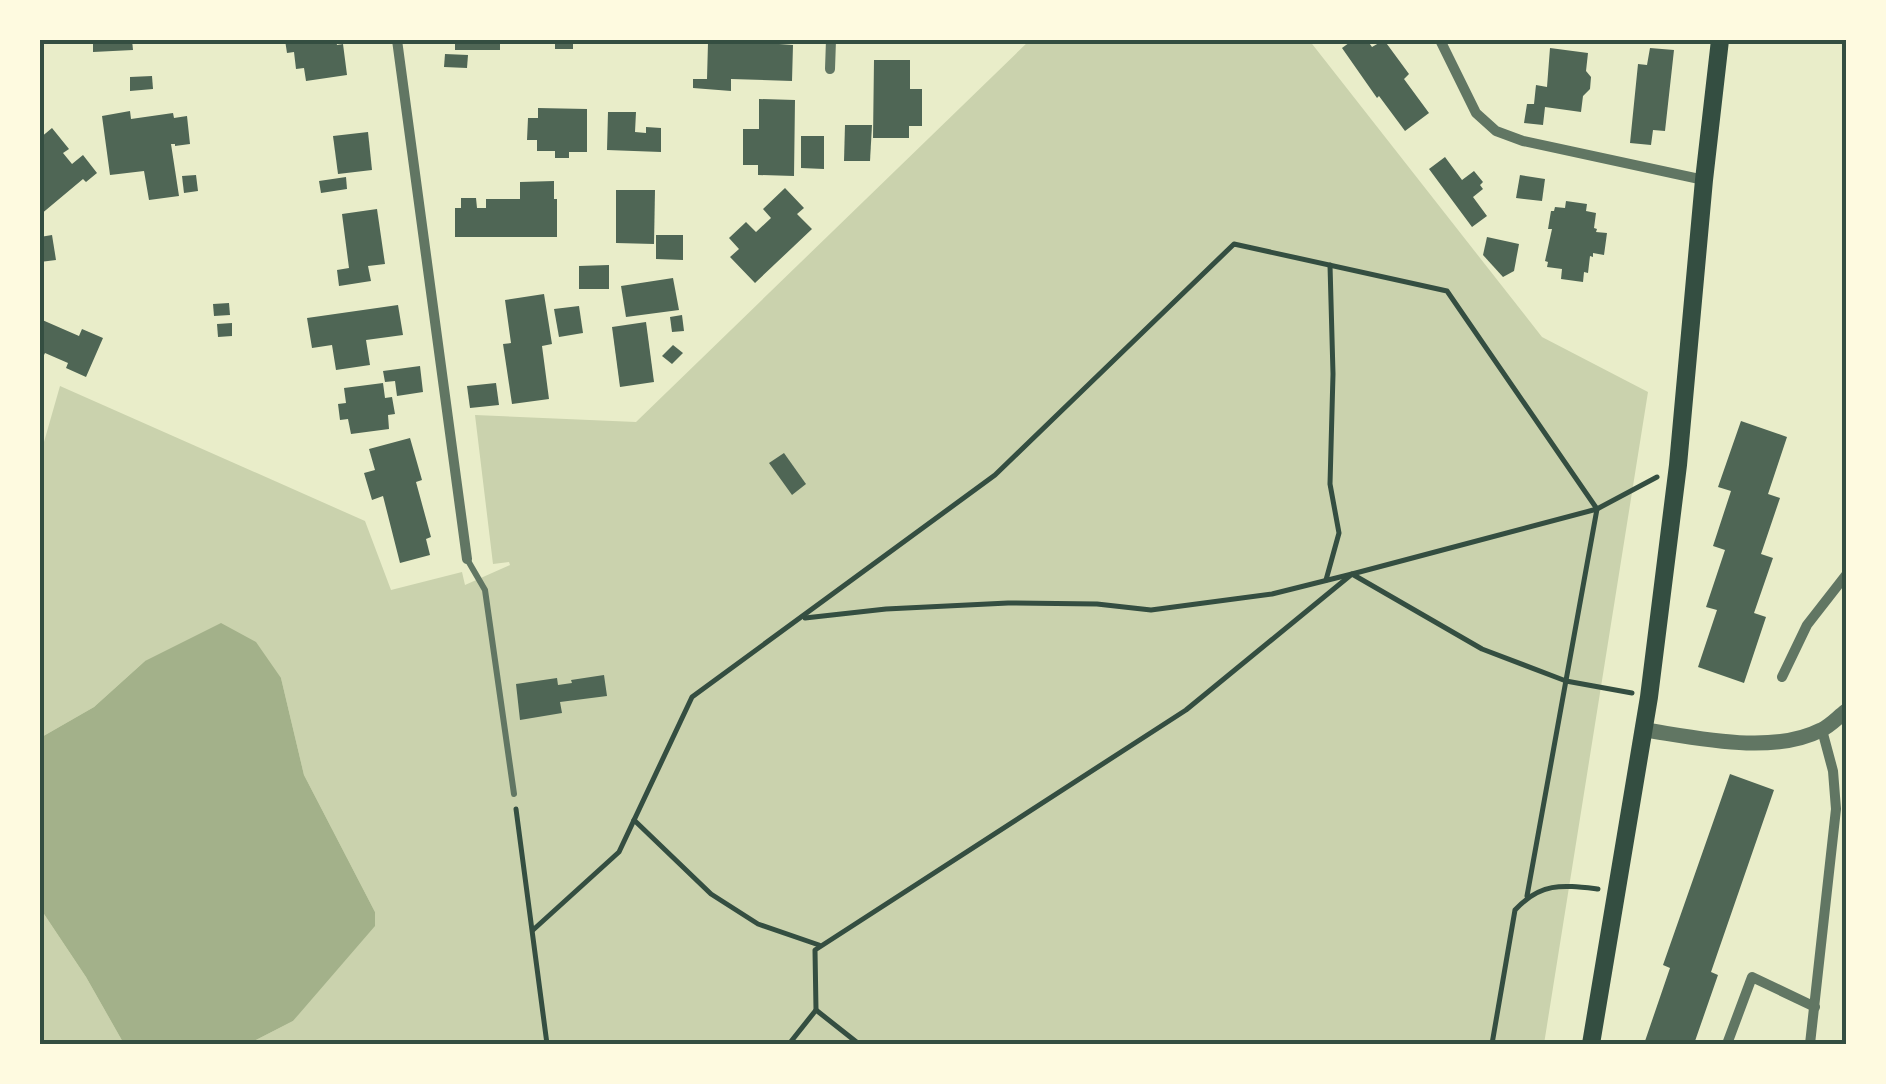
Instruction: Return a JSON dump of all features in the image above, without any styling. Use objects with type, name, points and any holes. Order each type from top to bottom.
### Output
[{"type":"main road","points":[[1591,1044],[1645,730],[1678,465],[1720,40]]},
{"type":"street","points":[[397,40],[467,559]]},
{"type":"street","points":[[830,69],[831,40]]},
{"type":"street","points":[[1440,40],[1476,113],[1496,131],[1704,180]]},
{"type":"street","points":[[1782,677],[1807,626],[1846,575]]},
{"type":"street","points":[[1645,730],[1742,743],[1785,742],[1822,730],[1846,711]]},
{"type":"street","points":[[1810,1044],[1836,809],[1833,771],[1822,730]]},
{"type":"street","points":[[1728,1044],[1752,977],[1815,1008]]},
{"type":"lane","points":[[467,559],[485,590],[514,794]]},
{"type":"path","points":[[533,930],[619,852],[692,697],[995,475],[1234,244],[1447,291],[1597,509],[1528,896]]},
{"type":"path","points":[[1326,580],[1339,534],[1330,484],[1334,374],[1330,265]]},
{"type":"path","points":[[800,618],[1008,603],[1097,604],[1151,610],[1272,594],[1597,509],[1678,465]]},
{"type":"path","points":[[1352,574],[1482,649],[1566,682],[1649,696]]},
{"type":"path","points":[[789,1044],[816,1010],[814,950],[1186,710],[1352,574]]},
{"type":"path","points":[[514,794],[547,1044]]},
{"type":"path","points":[[634,820],[711,894],[758,924],[821,946]]},
{"type":"path","points":[[1492,1044],[1514,910],[1528,896],[1548,887],[1617,891]]},
{"type":"path","points":[[816,1010],[859,1044]]},
{"type":"shaded area","points":[[1030,40],[1309,40],[1542,337],[1648,392],[1544,1044],[248,1044],[293,1021],[375,912],[304,775],[281,678],[145,661],[94,707],[40,738],[40,456],[60,386],[365,521],[391,590],[462,572],[465,585],[510,565],[493,564],[475,415],[636,422]]},
{"type":"shaded area","points":[[221,623],[256,642],[281,678],[304,775],[375,912],[375,926],[293,1021],[248,1044],[124,1044],[40,908],[40,738],[94,707],[145,661]]},
{"type":"shaded area","points":[[40,908],[86,977],[124,1044],[40,1044]]},
{"type":"building","points":[[93,40],[132,40],[133,50],[93,52]]},
{"type":"building","points":[[285,40],[336,40],[337,45],[343,44],[347,75],[306,81],[304,68],[296,69],[294,52],[287,53]]},
{"type":"building","points":[[455,40],[500,40],[500,50],[455,50]]},
{"type":"building","points":[[555,40],[573,40],[573,49],[555,49]]},
{"type":"building","points":[[779,40],[779,44],[793,45],[792,81],[731,79],[731,91],[693,88],[693,79],[707,79],[708,43]]},
{"type":"building","points":[[994,40],[994,44],[956,43]]},
{"type":"building","points":[[1353,40],[1367,40],[1372,47],[1384,40],[1409,74],[1404,79],[1429,113],[1405,131],[1342,48]]},
{"type":"building","points":[[1550,48],[1588,53],[1590,89],[1583,96],[1581,112],[1545,107],[1543,125],[1524,123],[1527,104],[1534,104],[1536,85],[1547,87]]},
{"type":"building","points":[[1650,48],[1674,50],[1665,131],[1653,130],[1651,145],[1630,143],[1638,64],[1647,65]]},
{"type":"building","points":[[445,54],[468,55],[467,68],[444,67]]},
{"type":"building","points":[[874,60],[910,60],[910,89],[922,89],[922,126],[909,126],[909,138],[873,138]]},
{"type":"building","points":[[152,76],[153,89],[130,91],[130,77]]},
{"type":"building","points":[[759,99],[795,100],[794,176],[758,175],[758,165],[743,165],[743,129],[759,129]]},
{"type":"building","points":[[538,108],[587,109],[587,152],[569,152],[569,158],[555,158],[555,151],[537,151],[537,140],[527,140],[528,118],[538,118]]},
{"type":"building","points":[[130,111],[131,119],[173,113],[174,118],[187,116],[190,144],[171,144],[179,196],[149,200],[144,171],[110,175],[102,116]]},
{"type":"building","points":[[608,112],[636,112],[635,132],[646,133],[646,127],[661,128],[661,152],[607,150]]},
{"type":"building","points":[[845,125],[872,125],[870,161],[844,161]]},
{"type":"building","points":[[52,128],[69,149],[63,153],[72,164],[83,155],[97,173],[86,182],[83,179],[40,215],[40,138]]},
{"type":"building","points":[[368,132],[372,170],[338,174],[333,136]]},
{"type":"building","points":[[801,136],[824,136],[824,169],[801,168]]},
{"type":"building","points":[[1445,157],[1462,180],[1474,171],[1483,182],[1483,189],[1473,197],[1487,216],[1472,227],[1429,169]]},
{"type":"building","points":[[196,175],[198,191],[184,193],[182,176]]},
{"type":"building","points":[[1520,175],[1545,179],[1542,201],[1516,198]]},
{"type":"building","points":[[346,177],[347,189],[321,193],[319,181]]},
{"type":"building","points":[[554,181],[557,237],[455,237],[455,208],[461,208],[461,198],[476,198],[477,208],[486,208],[486,199],[520,199],[520,182]]},
{"type":"building","points":[[785,188],[804,208],[797,214],[812,229],[755,283],[730,257],[739,249],[729,238],[746,222],[756,232],[771,218],[763,209]]},
{"type":"building","points":[[616,190],[655,190],[654,244],[616,243]]},
{"type":"building","points":[[1566,201],[1587,204],[1586,211],[1596,213],[1596,232],[1607,233],[1604,255],[1590,256],[1583,282],[1561,279],[1562,269],[1547,267],[1545,261],[1552,229],[1548,229],[1551,211],[1555,207],[1565,208]]},
{"type":"building","points":[[377,209],[385,264],[368,266],[371,281],[339,286],[337,270],[349,268],[342,214]]},
{"type":"building","points":[[52,235],[56,260],[40,262],[40,237]]},
{"type":"building","points":[[656,235],[683,235],[683,260],[656,259]]},
{"type":"building","points":[[1487,237],[1519,244],[1514,271],[1503,277],[1483,255]]},
{"type":"building","points":[[609,265],[609,289],[579,289],[579,266]]},
{"type":"building","points":[[673,278],[679,310],[626,317],[621,286]]},
{"type":"building","points":[[544,294],[552,344],[542,346],[549,399],[512,404],[503,344],[511,343],[505,300]]},
{"type":"building","points":[[229,303],[230,315],[214,316],[213,304]]},
{"type":"building","points":[[398,305],[403,335],[366,340],[370,365],[336,370],[332,345],[312,348],[307,318]]},
{"type":"building","points":[[579,306],[583,333],[559,337],[554,309]]},
{"type":"building","points":[[682,315],[684,331],[672,332],[670,317]]},
{"type":"building","points":[[40,319],[79,336],[82,329],[103,338],[86,377],[45,353],[40,363]]},
{"type":"building","points":[[646,322],[654,382],[620,387],[612,327]]},
{"type":"building","points":[[232,323],[232,336],[218,337],[217,324]]},
{"type":"building","points":[[673,345],[683,353],[672,364],[662,356]]},
{"type":"building","points":[[420,366],[423,392],[397,396],[395,381],[385,382],[383,371]]},
{"type":"building","points":[[383,383],[385,398],[392,397],[395,414],[388,415],[389,429],[351,434],[348,419],[340,420],[338,404],[346,403],[344,388]]},
{"type":"building","points":[[496,383],[499,405],[470,408],[467,386]]},
{"type":"building","points":[[1741,421],[1787,437],[1768,494],[1780,498],[1761,554],[1773,558],[1754,613],[1766,617],[1744,683],[1698,667],[1717,610],[1706,607],[1725,550],[1713,546],[1731,491],[1718,487]]},
{"type":"building","points":[[410,438],[422,480],[416,482],[431,537],[426,539],[430,555],[400,563],[383,496],[372,500],[364,473],[375,470],[369,449]]},
{"type":"building","points":[[784,453],[806,484],[792,495],[769,463]]},
{"type":"building","points":[[604,675],[607,696],[560,702],[562,713],[520,720],[516,684],[557,678],[558,685]]},
{"type":"building","points":[[1730,774],[1774,790],[1711,972],[1718,975],[1694,1044],[1644,1044],[1670,968],[1663,965]]}]
